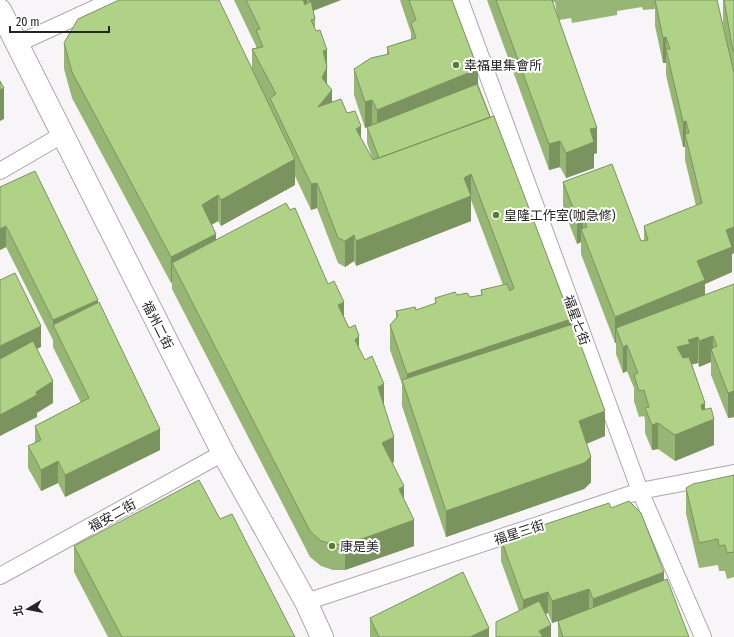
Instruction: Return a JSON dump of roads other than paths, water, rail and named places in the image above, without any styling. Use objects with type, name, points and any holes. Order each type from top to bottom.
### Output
[{"type":"street","name":"福州二街","points":[[0,10],[224,453],[306,602],[322,637]]},
{"type":"lane","points":[[17,44],[114,0]]},
{"type":"lane","name":"福星七街","points":[[460,0],[640,491],[703,637]]},
{"type":"lane","points":[[0,171],[62,135]]},
{"type":"lane","name":"福安二街","points":[[0,576],[224,453]]},
{"type":"lane","name":"福星三街","points":[[306,602],[640,491],[734,473]]},
{"type":"place","name":"幸福里集會所","points":[[456,65]]},
{"type":"place","name":"皇隆工作室(咖急修)","points":[[496,215]]},
{"type":"place","name":"康是美","points":[[332,546]]}]
